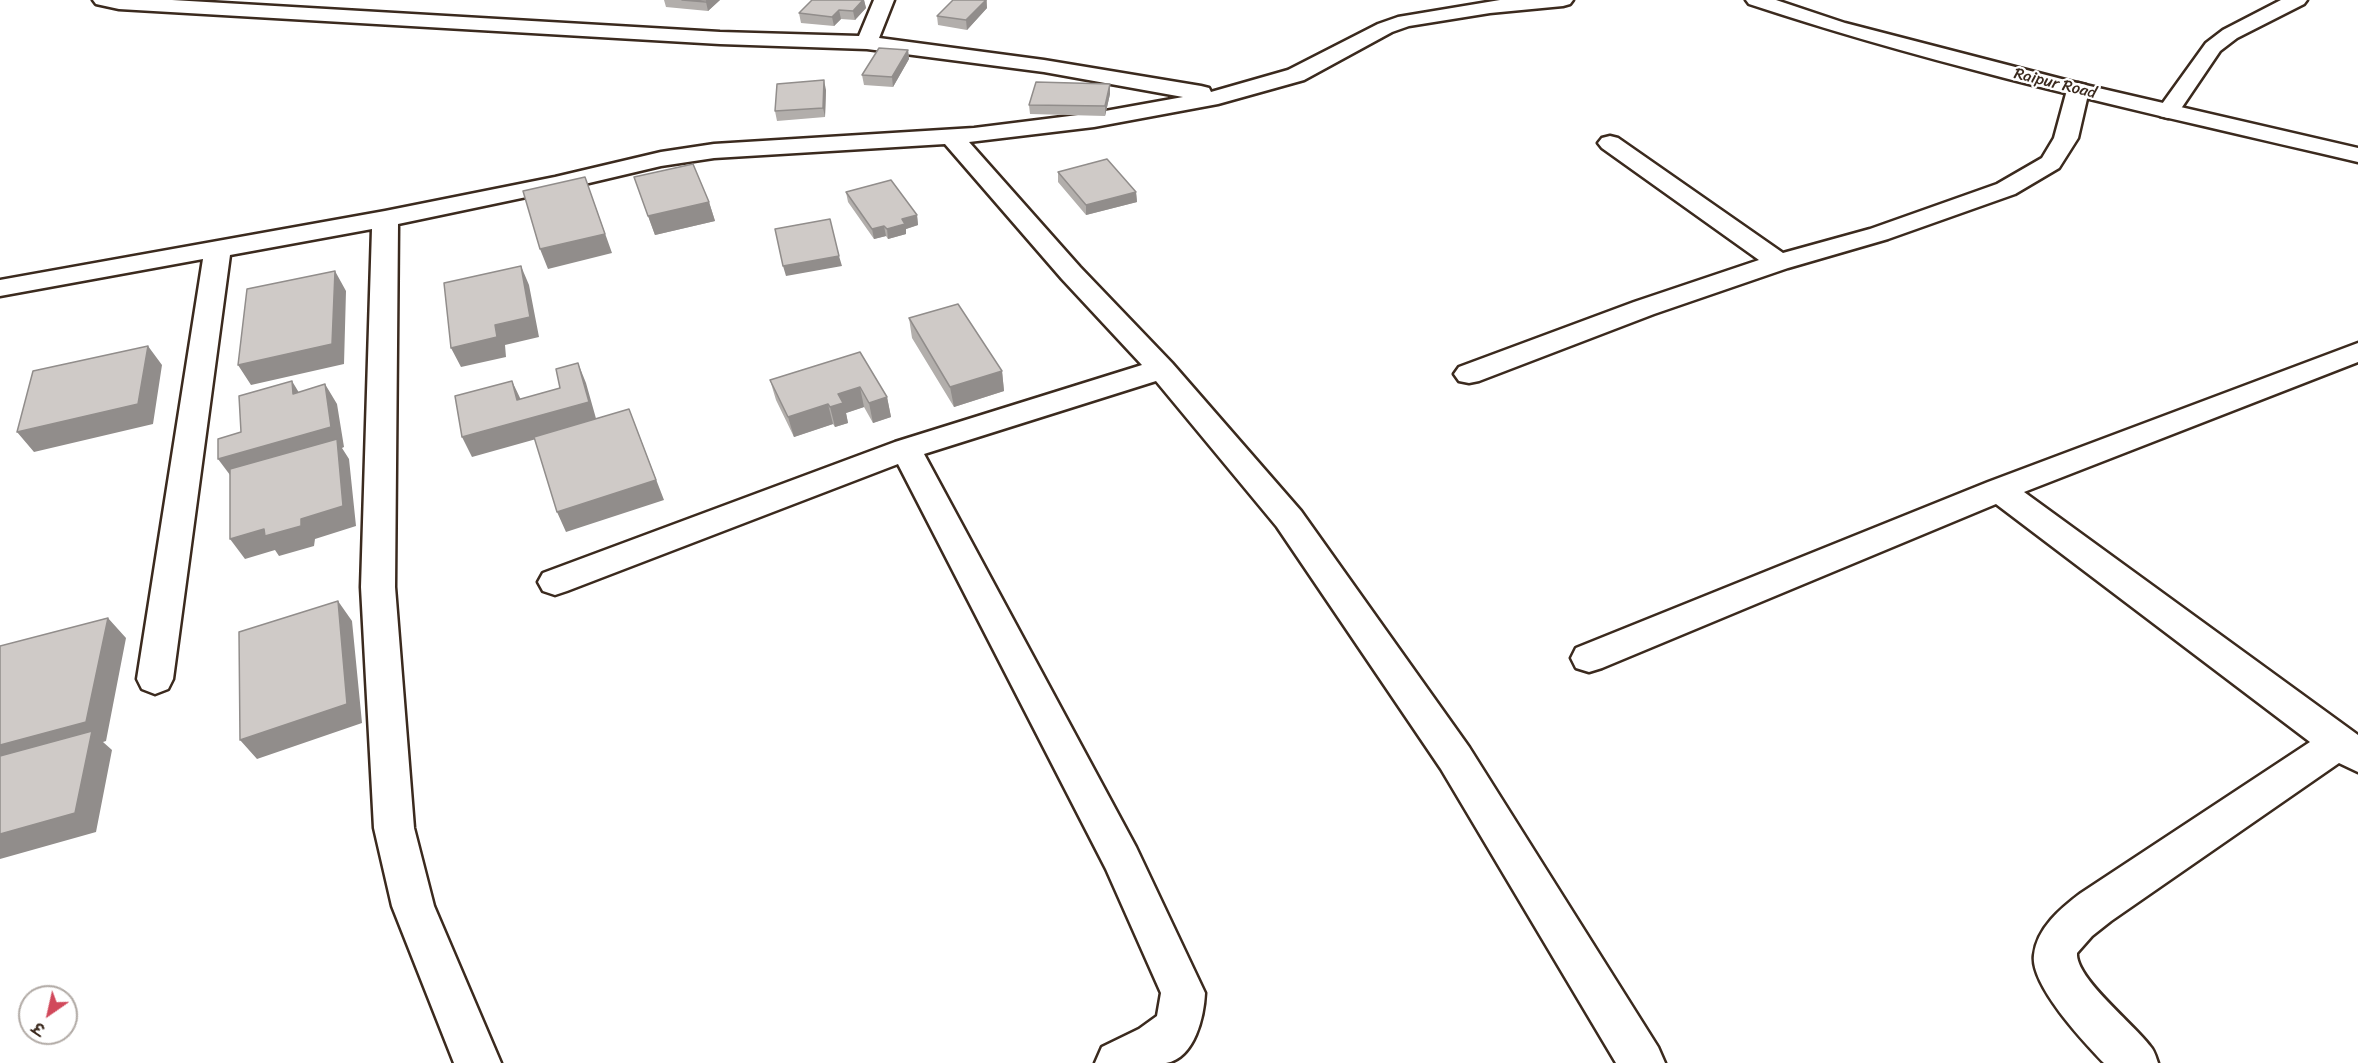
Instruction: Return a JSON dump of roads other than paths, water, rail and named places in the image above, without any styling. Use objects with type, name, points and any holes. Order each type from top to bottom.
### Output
[{"type":"street","points":[[103,0],[119,3],[708,37],[867,44],[1044,66],[1218,97]]},
{"type":"street","points":[[867,44],[885,0]]},
{"type":"street","points":[[0,288],[385,219],[555,184],[660,159],[714,151],[951,136],[1094,120],[1218,97],[1296,75],[1385,28],[1405,21],[1481,8],[1563,0]]},
{"type":"street","name":"Raipur Road","points":[[1756,0],[1838,27],[2078,90],[2358,155]]},
{"type":"street","points":[[2168,111],[2213,47],[2230,34],[2297,0]]},
{"type":"street","points":[[1469,374],[1644,308],[1779,262],[1879,234],[2006,189],[2051,163],[2066,138],[2078,90]]},
{"type":"street","points":[[951,136],[1071,273],[1161,369],[1289,519],[1455,758],[1642,1063]]},
{"type":"street","points":[[1610,143],[1779,262]]},
{"type":"street","points":[[385,219],[378,587],[394,828],[413,906],[464,1034],[478,1063]]},
{"type":"street","points":[[155,679],[218,248]]},
{"type":"street","points":[[1588,658],[2000,490],[2358,352]]},
{"type":"street","points":[[555,582],[906,449],[1161,369]]},
{"type":"street","points":[[906,449],[1122,860],[1183,993],[1183,1011],[1178,1026],[1170,1036],[1118,1063]]},
{"type":"street","points":[[2000,490],[2349,749],[2096,907],[2069,928],[2055,955],[2057,970],[2067,986],[2136,1063]]}]
